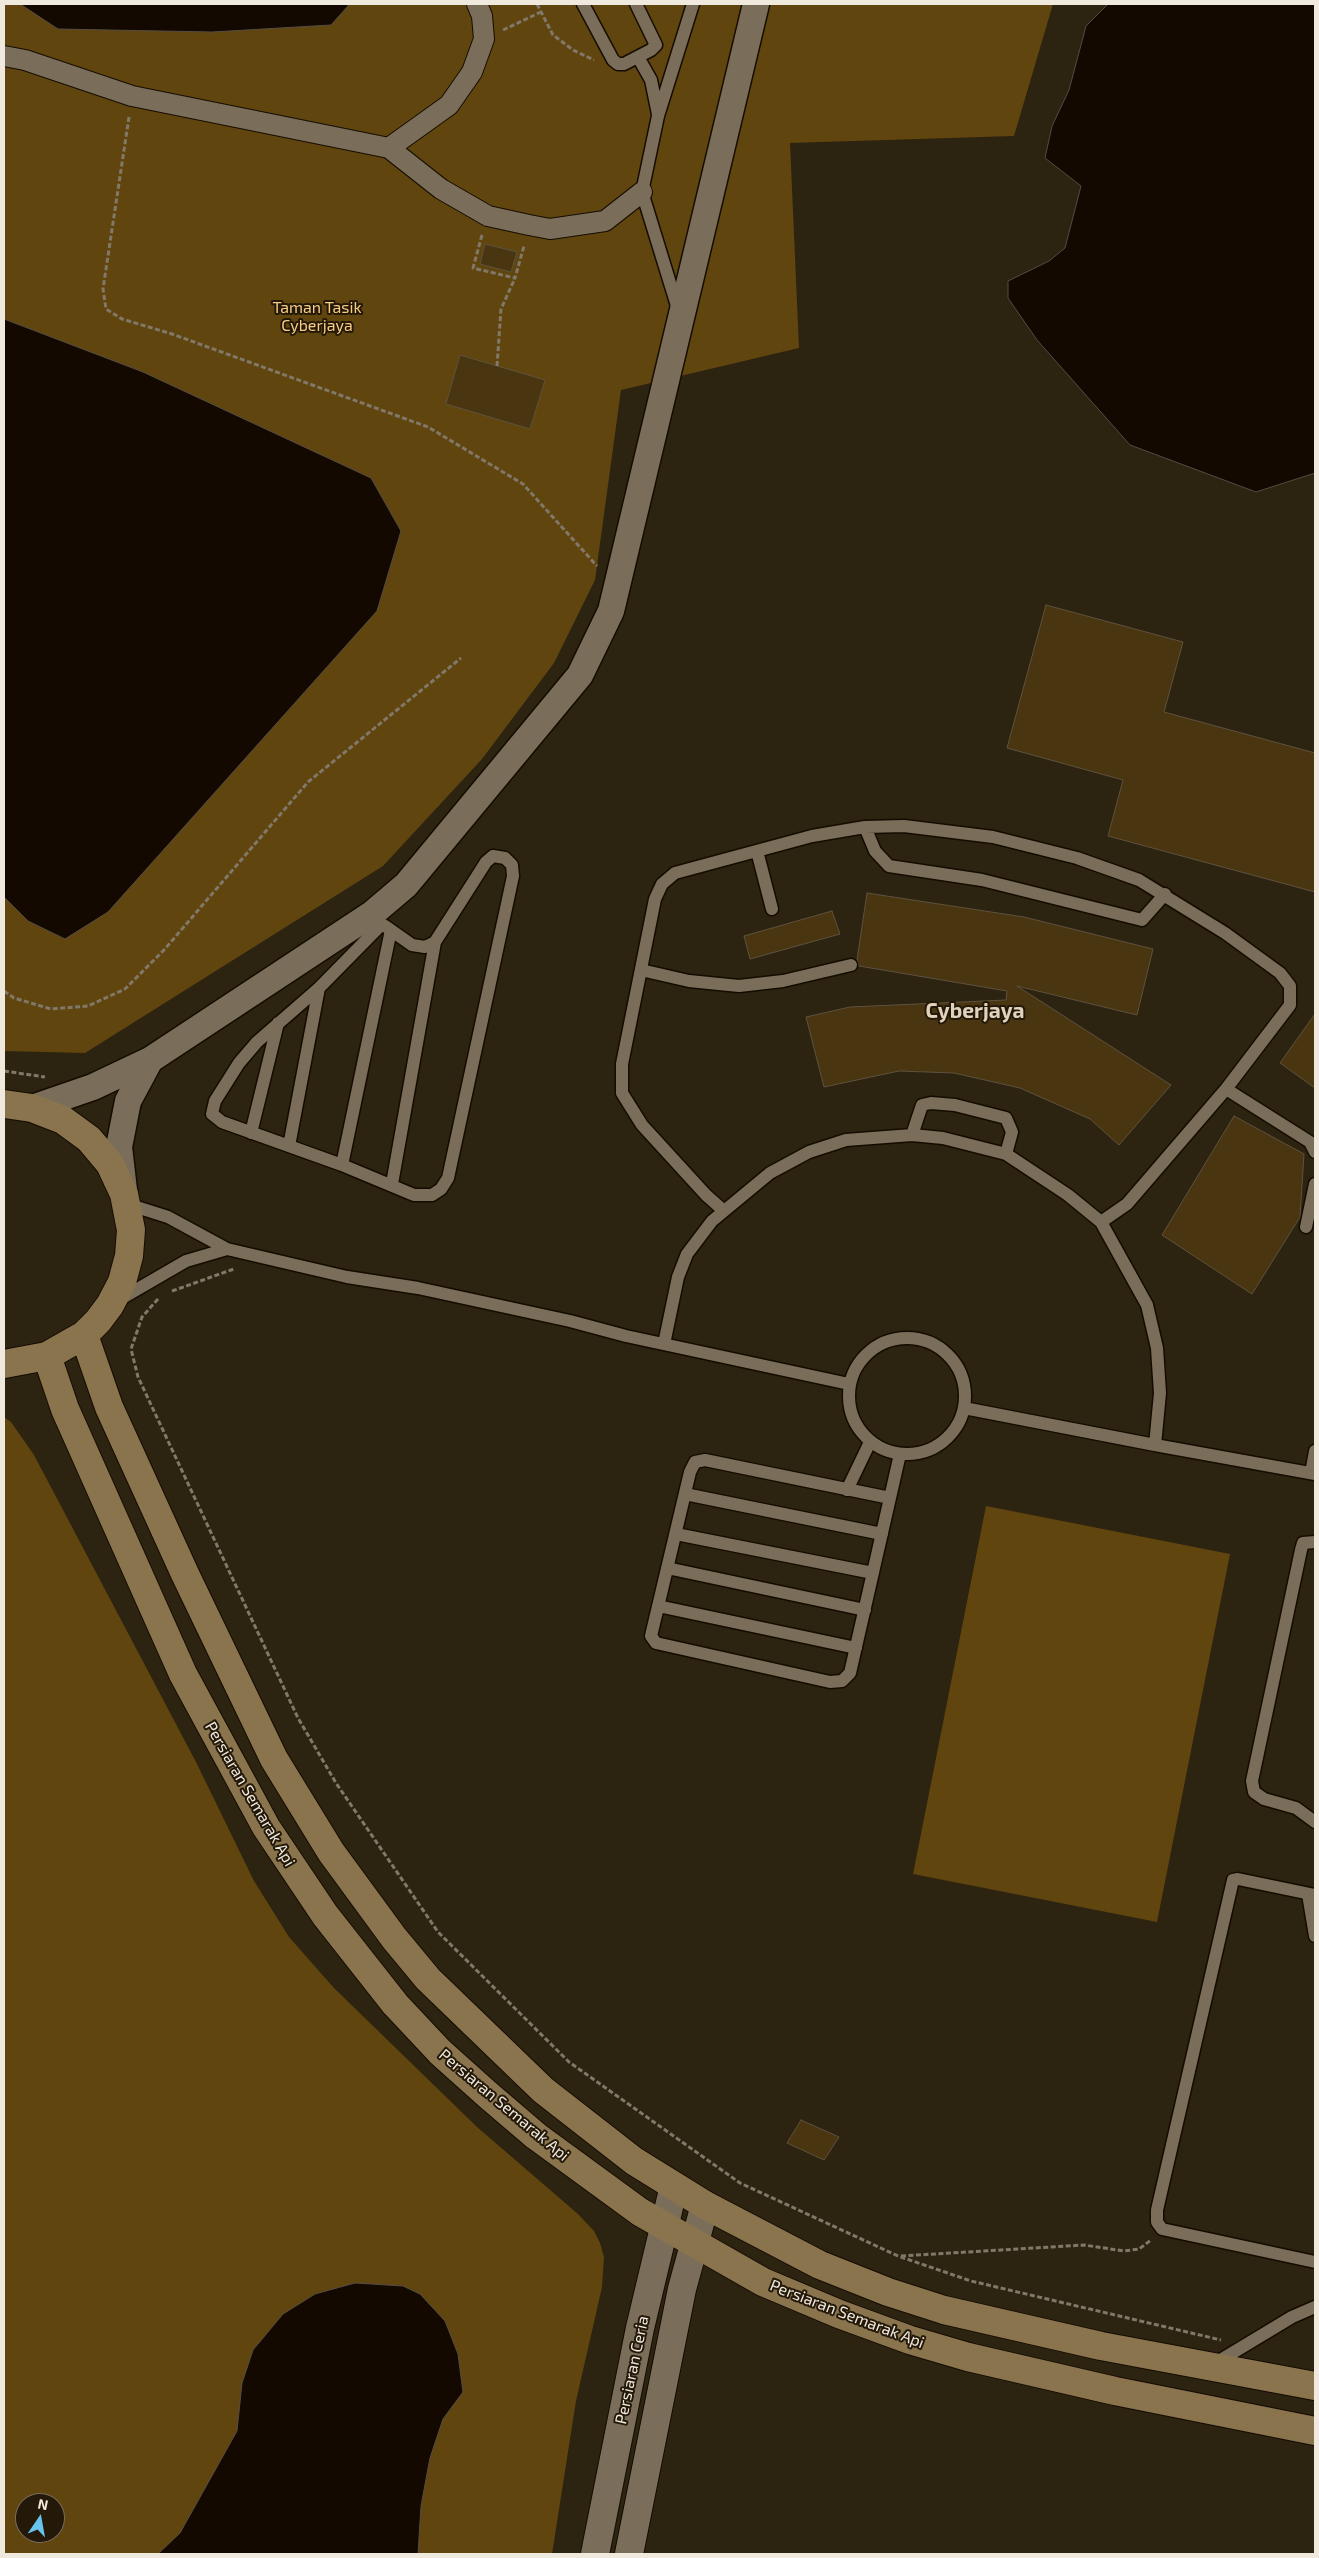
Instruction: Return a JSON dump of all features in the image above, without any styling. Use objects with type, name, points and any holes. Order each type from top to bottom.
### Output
[{"type":"main road","points":[[4,1104],[32,1108],[62,1120],[89,1139],[110,1164],[126,1199],[131,1230],[129,1256],[122,1282],[110,1305],[84,1335],[47,1356],[4,1364]]},
{"type":"main road","points":[[84,1335],[109,1407],[274,1759],[363,1898],[428,1979],[510,2061],[589,2127],[674,2186],[704,2205],[820,2265],[888,2292],[944,2310],[1101,2346],[1315,2386]]},
{"type":"main road","name":"Persiaran Semarak Api","points":[[47,1356],[65,1409],[183,1674],[242,1786],[292,1869],[319,1908],[395,2004],[447,2058],[536,2136],[640,2212],[693,2244],[763,2282],[838,2314],[968,2357],[1115,2391],[1315,2431]]},
{"type":"street","points":[[389,148],[449,105],[472,72],[484,39],[482,16],[477,4]]},
{"type":"street","points":[[32,1108],[93,1087],[150,1060],[382,922],[406,885],[580,675],[614,599],[756,4]]},
{"type":"street","points":[[4,56],[25,60],[132,96],[389,148],[441,189],[488,216],[529,225],[550,229],[604,221],[642,192]]},
{"type":"street","points":[[126,1199],[119,1147],[128,1101],[150,1060]]},
{"type":"street","name":"Persiaran Ceria","points":[[594,2554],[640,2328],[674,2186]]},
{"type":"street","name":"Persiaran Ceria","points":[[628,2554],[693,2244],[704,2205]]},
{"type":"lane","points":[[583,4],[613,60],[618,64],[624,64],[656,45],[636,4]]},
{"type":"lane","points":[[681,319],[642,192],[658,116],[693,4]]},
{"type":"lane","points":[[638,57],[651,80],[658,116]]},
{"type":"lane","points":[[865,827],[874,851],[889,866],[982,880],[1142,920],[1165,894]]},
{"type":"lane","points":[[724,1211],[642,1125],[622,1093],[622,1064],[655,899],[662,884],[675,873],[812,836],[865,827],[913,827],[992,837],[1077,858],[1140,880],[1225,933],[1280,974],[1290,986],[1290,1005],[1226,1089],[1127,1204],[1101,1222]]},
{"type":"lane","points":[[757,851],[772,909]]},
{"type":"lane","points":[[382,922],[319,988],[278,1023],[239,1063],[215,1101],[212,1114],[222,1122],[392,1184],[414,1195],[432,1195],[442,1189],[448,1178],[513,876],[512,865],[505,858],[494,856],[486,862],[435,942],[392,1184]]},
{"type":"lane","points":[[382,922],[412,945],[425,947],[435,942]]},
{"type":"lane","points":[[342,1165],[382,922]]},
{"type":"lane","points":[[641,970],[689,981],[738,986],[783,981],[851,965]]},
{"type":"lane","points":[[290,1146],[319,988]]},
{"type":"lane","points":[[251,1133],[278,1023]]},
{"type":"lane","points":[[1226,1089],[1310,1142],[1315,1152]]},
{"type":"lane","points":[[912,1135],[922,1105],[931,1103],[955,1105],[1006,1118],[1012,1132],[1006,1154]]},
{"type":"lane","points":[[664,1344],[678,1276],[687,1254],[712,1221],[770,1173],[810,1152],[846,1140],[912,1135],[943,1138],[1006,1154],[1068,1195],[1101,1222],[1147,1305],[1157,1348],[1160,1392],[1155,1445]]},
{"type":"lane","points":[[1306,1227],[1315,1184]]},
{"type":"lane","points":[[126,1199],[168,1217],[227,1248],[347,1276],[418,1288],[570,1320],[664,1344],[849,1384]]},
{"type":"lane","points":[[110,1305],[186,1261],[227,1248]]},
{"type":"lane","points":[[909,1337],[922,1340],[946,1352],[959,1368],[965,1388],[964,1408],[952,1434],[941,1443],[928,1450],[900,1454],[884,1450],[870,1442],[859,1430],[851,1416],[848,1400],[849,1384],[856,1365],[870,1350],[888,1340],[909,1337]]},
{"type":"lane","points":[[964,1408],[1313,1474],[1315,1452]]},
{"type":"lane","points":[[847,1490],[870,1442]]},
{"type":"lane","points":[[890,1498],[705,1460],[695,1462],[685,1494],[658,1606],[652,1636],[656,1643],[830,1682],[842,1682],[850,1673],[865,1610],[900,1454]]},
{"type":"lane","points":[[685,1494],[882,1534]]},
{"type":"lane","points":[[676,1534],[873,1573]]},
{"type":"lane","points":[[1315,1542],[1303,1543],[1301,1550],[1252,1780],[1254,1792],[1264,1799],[1315,1813]]},
{"type":"lane","points":[[667,1568],[865,1610]]},
{"type":"lane","points":[[658,1606],[856,1648]]},
{"type":"lane","points":[[1296,1808],[1315,1822]]},
{"type":"lane","points":[[1315,1936],[1312,1894],[1238,1879],[1233,1880],[1157,2210],[1157,2222],[1162,2229],[1315,2262]]},
{"type":"lane","points":[[1210,2366],[1292,2317],[1315,2307]]},
{"type":"path","points":[[537,4],[553,35],[573,50],[598,63],[613,60]]},
{"type":"path","points":[[484,39],[541,12]]},
{"type":"path","points":[[132,96],[104,289],[106,309],[122,319],[172,334],[428,427],[523,484],[614,599]]},
{"type":"path","points":[[488,216],[473,268],[515,278]]},
{"type":"path","points":[[497,366],[500,309],[515,278],[529,225]]},
{"type":"path","points":[[4,991],[14,998],[51,1009],[88,1006],[125,989],[164,950],[308,782],[462,658]]},
{"type":"path","points":[[171,1292],[268,1258]]},
{"type":"path","points":[[162,1295],[142,1317],[131,1349],[138,1377],[298,1718],[336,1782],[438,1932],[569,2062],[740,2183],[898,2256],[972,2282],[1246,2346]]},
{"type":"path","points":[[898,2256],[1084,2245],[1124,2251],[1140,2249],[1162,2229]]},
{"type":"green space","name":"Taman Tasik Cyberjaya","points":[[4,4],[1053,4],[1014,136],[790,143],[799,348],[621,390],[595,580],[554,663],[482,759],[383,866],[85,1053],[4,1051]]},
{"type":"green space","points":[[4,1417],[11,1422],[34,1455],[196,1762],[254,1881],[289,1937],[334,1988],[477,2127],[578,2214],[594,2231],[600,2243],[604,2257],[602,2287],[576,2401],[552,2554],[4,2554]]},
{"type":"green space","points":[[986,1506],[1230,1554],[1157,1922],[913,1874]]},
{"type":"shaded area","points":[[20,4],[348,4],[348,6],[331,25],[212,32],[58,29]]},
{"type":"shaded area","points":[[1108,4],[1315,4],[1315,473],[1256,492],[1130,445],[1037,340],[1008,298],[1008,281],[1049,261],[1065,248],[1081,186],[1045,158],[1052,126],[1069,90],[1086,26]]},
{"type":"shaded area","points":[[4,319],[143,372],[371,478],[401,531],[377,611],[108,912],[65,939],[28,921],[4,897]]},
{"type":"shaded area","points":[[355,2283],[403,2286],[420,2294],[445,2321],[458,2354],[463,2392],[443,2419],[430,2458],[421,2506],[418,2554],[158,2554],[180,2533],[237,2431],[242,2383],[253,2350],[283,2314],[315,2294]]},
{"type":"building","points":[[485,244],[517,252],[511,272],[480,264]]},
{"type":"building","points":[[460,355],[545,380],[530,429],[446,404]]},
{"type":"building","points":[[1046,605],[1183,642],[1164,712],[1315,753],[1315,892],[1108,836],[1123,780],[1007,748]]},
{"type":"building","points":[[867,893],[1024,917],[1153,949],[1137,1015],[1017,986],[1171,1085],[1119,1145],[1090,1119],[1020,1088],[954,1073],[899,1071],[824,1087],[806,1017],[850,1007],[1006,1000],[1007,991],[859,966],[857,960]]},
{"type":"building","points":[[832,911],[840,934],[750,959],[744,936]]},
{"type":"building","points":[[1315,1014],[1315,1088],[1280,1063]]},
{"type":"building","points":[[1234,1116],[1304,1154],[1300,1217],[1252,1294],[1162,1235]]},
{"type":"building","points":[[801,2120],[839,2137],[824,2160],[787,2143]]},
{"type":"district","name":"Cyberjaya","points":[[975,1011]]}]
